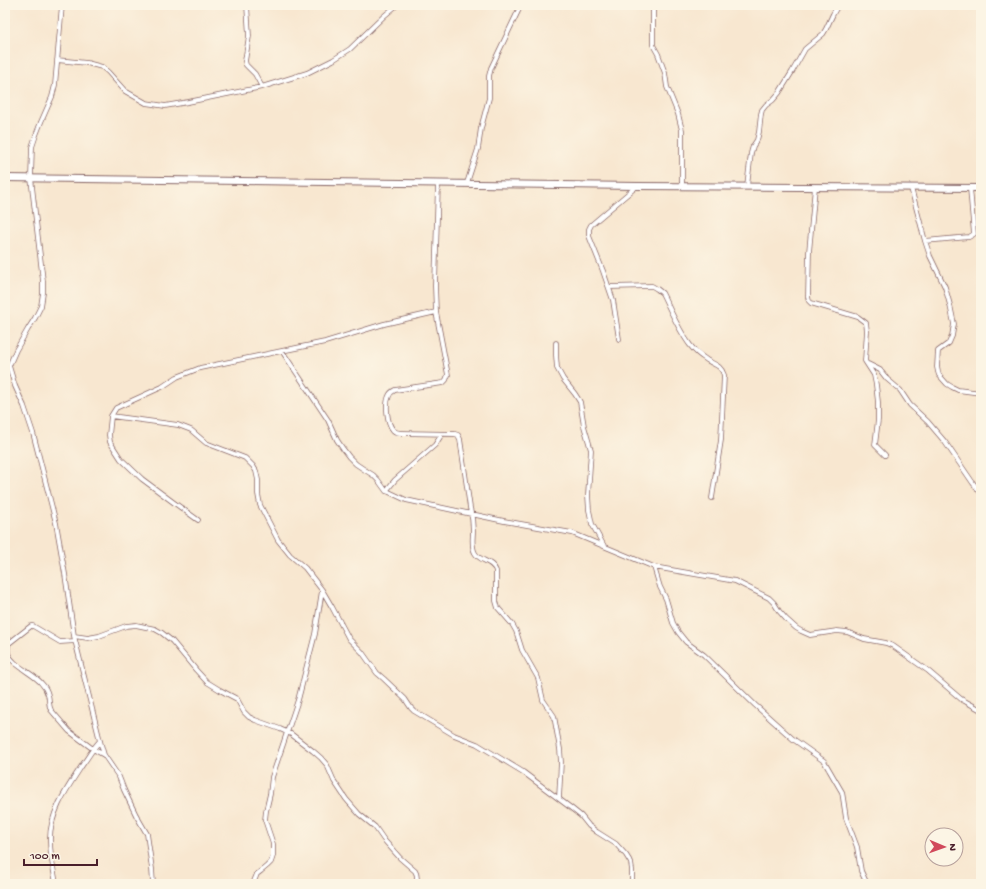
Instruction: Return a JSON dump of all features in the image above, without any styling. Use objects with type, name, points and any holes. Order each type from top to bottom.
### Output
[{"type":"main road","points":[[5,178],[637,186],[981,188]]},
{"type":"street","points":[[5,371],[41,306],[43,281],[31,178],[32,147],[38,128],[52,97],[55,84],[62,5]]},
{"type":"street","points":[[247,5],[249,36],[245,61],[255,74],[262,87]]},
{"type":"street","points":[[57,60],[87,63],[102,67],[125,91],[133,96],[146,103],[165,106],[262,87],[307,73],[350,50],[396,5]]},
{"type":"street","points":[[467,183],[480,141],[481,128],[489,98],[489,76],[491,68],[521,5]]},
{"type":"street","points":[[653,5],[653,45],[665,73],[666,87],[678,114],[682,130],[682,186]]},
{"type":"street","points":[[747,186],[749,163],[753,146],[757,140],[759,132],[762,110],[779,93],[805,49],[824,34],[838,5]]},
{"type":"street","points":[[438,183],[435,286],[436,312],[448,375],[446,380],[443,382],[395,390],[391,392],[388,397],[387,413],[392,428],[396,432],[454,434],[458,435],[460,439],[472,514],[474,552],[477,556],[491,563],[495,568],[496,601],[498,608],[516,631],[522,650],[538,678],[543,700],[554,716],[561,762],[559,798]]},
{"type":"street","points":[[619,339],[613,300],[599,260],[588,236],[588,229],[600,216],[637,186]]},
{"type":"street","points":[[815,187],[809,252],[809,301],[811,303],[858,317],[865,322],[867,326],[865,361],[874,375],[878,402],[878,420],[875,445],[885,455]]},
{"type":"street","points":[[911,188],[930,256],[945,287],[954,324],[949,343],[938,351],[937,367],[939,375],[952,387],[958,390],[981,393]]},
{"type":"street","points":[[926,241],[969,237],[974,234],[970,188]]},
{"type":"street","points":[[609,287],[652,286],[657,288],[662,293],[681,331],[691,346],[704,359],[719,366],[722,370],[724,375],[721,440],[712,498]]},
{"type":"street","points":[[198,520],[142,479],[121,459],[110,442],[109,435],[111,416],[116,408],[162,387],[177,377],[200,368],[325,342],[384,324],[436,312]]},
{"type":"street","points":[[556,343],[557,368],[580,402],[584,426],[591,450],[588,495],[589,510],[592,524],[605,547]]},
{"type":"street","points":[[282,351],[328,420],[343,449],[356,464],[373,475],[386,491],[406,500],[572,533],[654,567],[735,581],[769,598],[786,619],[806,634],[810,635],[836,631],[847,632],[864,639],[886,643],[893,646],[927,670],[961,699],[981,710]]},
{"type":"street","points":[[868,364],[880,370],[887,379],[900,390],[910,405],[928,422],[945,442],[981,493]]},
{"type":"street","points":[[9,366],[33,433],[56,523],[74,636],[100,741],[104,755],[119,777],[136,815],[147,834],[153,884]]},
{"type":"street","points":[[111,416],[178,425],[191,430],[206,443],[245,458],[256,471],[260,505],[278,540],[290,555],[305,568],[322,590],[349,639],[362,652],[377,673],[405,700],[411,708],[454,735],[477,744],[522,772],[559,798],[581,816],[585,822],[597,832],[616,844],[631,863],[632,884]]},
{"type":"street","points":[[386,491],[395,480],[435,445],[442,434]]},
{"type":"street","points":[[654,567],[673,623],[686,642],[704,656],[793,739],[825,762],[842,792],[846,818],[857,847],[861,871],[867,884]]},
{"type":"street","points":[[253,884],[257,874],[271,862],[273,844],[266,825],[265,816],[272,777],[298,700],[316,628],[322,590]]},
{"type":"street","points":[[74,636],[88,638],[99,636],[126,626],[136,625],[162,632],[207,682],[237,699],[244,712],[255,720],[287,732],[321,758],[327,765],[334,781],[346,799],[359,814],[375,827],[396,854],[415,871],[417,874],[416,884]]},
{"type":"street","points":[[76,641],[60,642],[32,626],[6,644],[10,658],[37,678],[43,685],[48,695],[49,707],[51,710],[70,731],[93,749],[104,755]]},
{"type":"street","points":[[56,884],[51,858],[50,840],[52,821],[58,806],[74,777],[100,741]]}]
